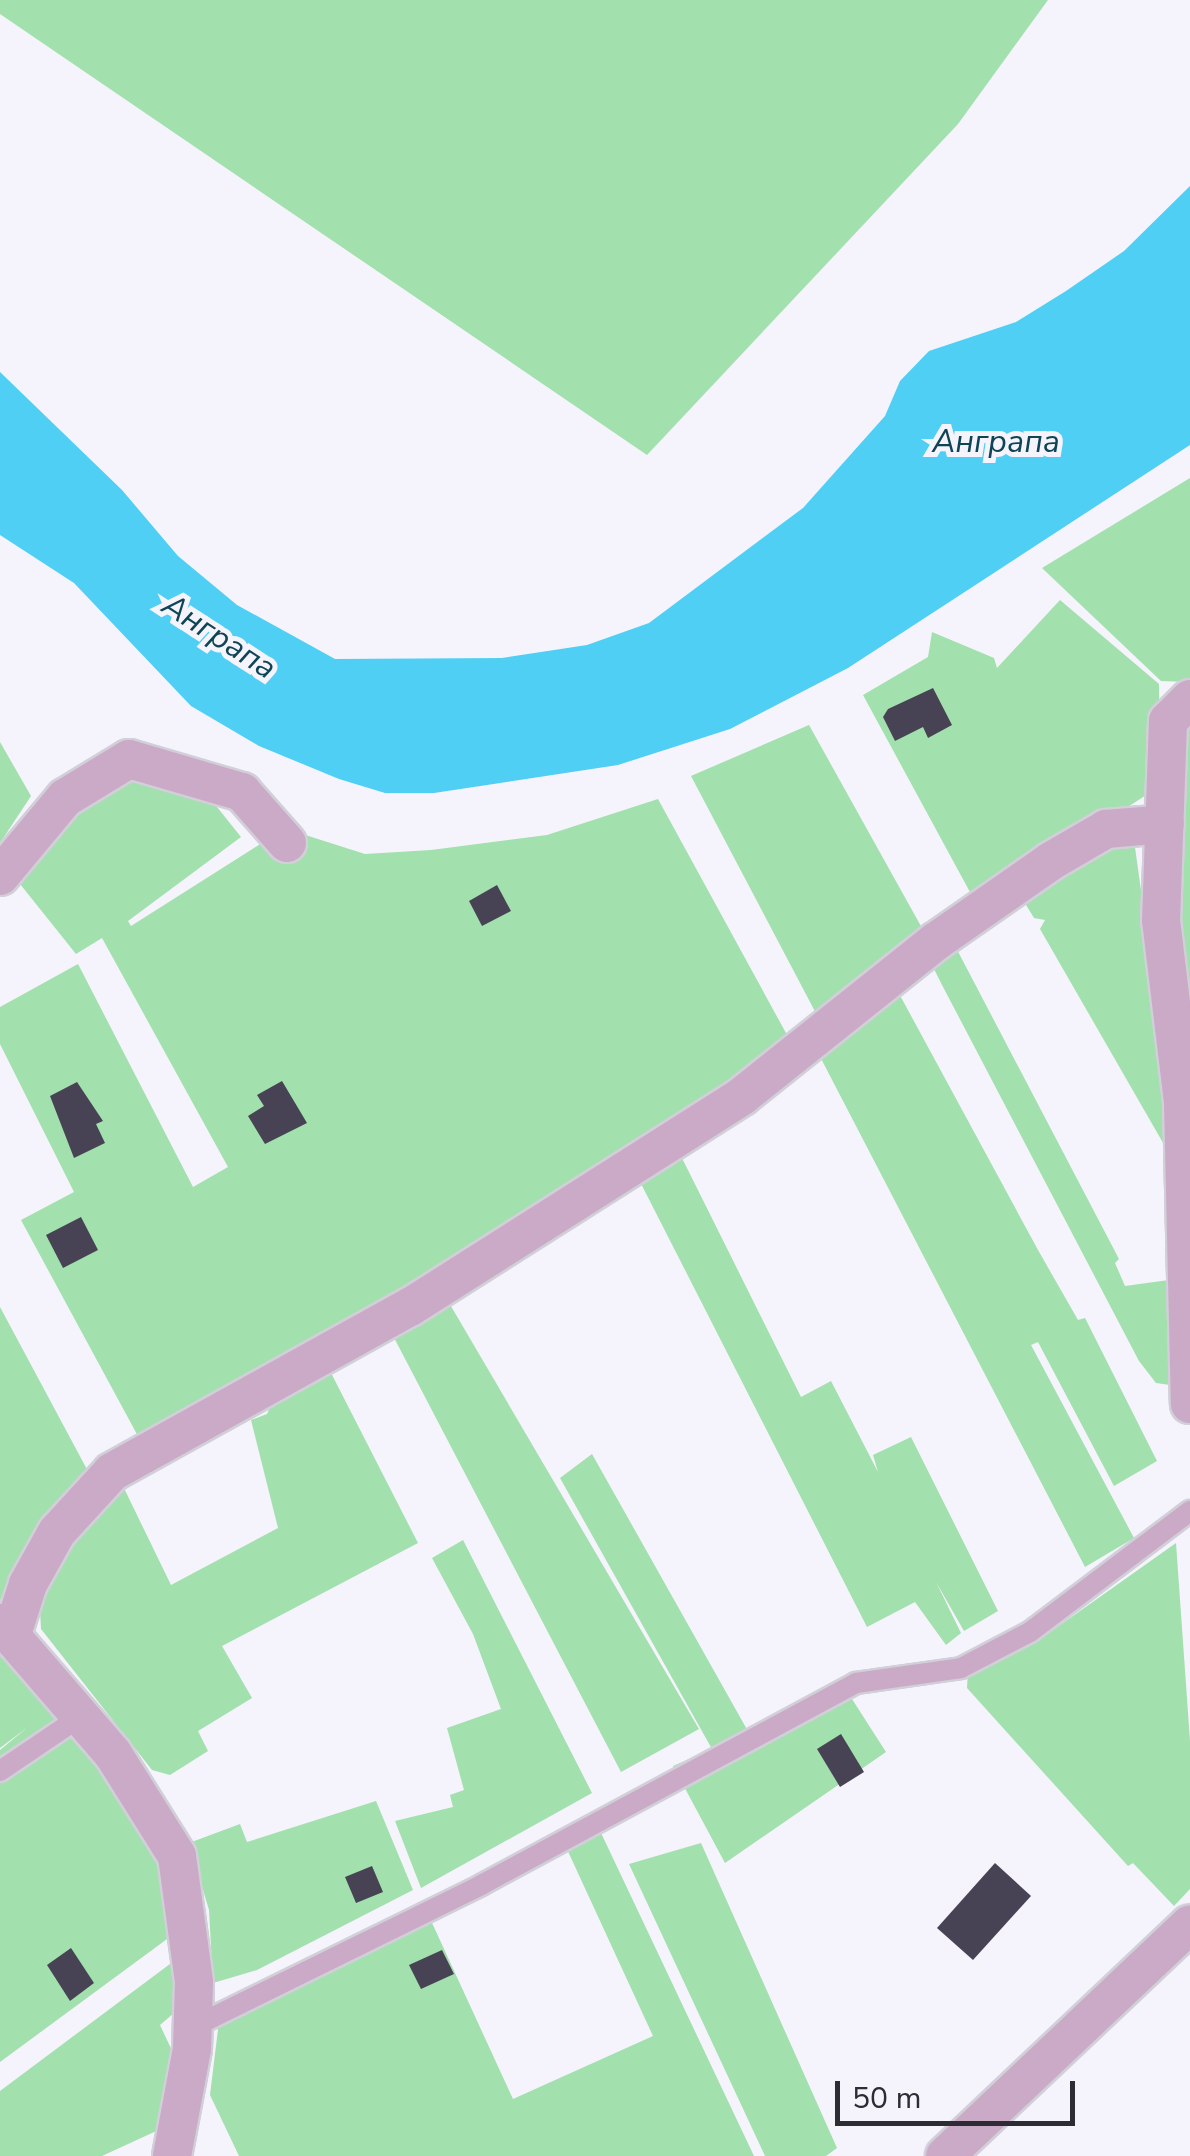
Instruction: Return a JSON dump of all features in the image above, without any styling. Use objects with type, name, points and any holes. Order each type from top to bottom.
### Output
[{"type":"street","points":[[1190,699],[1168,722],[1162,920],[1183,1102],[1190,1404]]},
{"type":"street","points":[[0,876],[65,798],[129,759],[242,792],[287,844]]},
{"type":"street","points":[[172,2156],[193,2028],[188,1910],[177,1856],[147,1801],[84,1716],[7,1627],[57,1532],[112,1472],[410,1307],[742,1096],[935,942],[1051,861],[1106,829],[1165,824]]},
{"type":"street","points":[[946,2156],[1190,1924]]},
{"type":"lane","points":[[193,2028],[480,1885],[856,1684],[962,1668],[1030,1632],[1190,1512]]},
{"type":"lane","points":[[0,1771],[84,1716]]},
{"type":"green space","points":[[0,0],[1048,0],[958,124],[647,455],[0,14]]},
{"type":"green space","points":[[1190,478],[1190,682],[1161,681],[1042,568]]},
{"type":"green space","points":[[1060,600],[1159,684],[1160,786],[977,905],[863,695],[928,657],[932,632],[994,658],[997,668]]},
{"type":"green space","points":[[1190,720],[1190,1096],[1173,741]]},
{"type":"green space","points":[[809,725],[927,937],[819,1019],[691,776]]},
{"type":"green space","points":[[0,742],[31,796],[0,843]]},
{"type":"green space","points":[[156,771],[217,807],[241,837],[128,921],[131,926],[276,834],[299,833],[365,854],[431,850],[547,835],[658,799],[792,1044],[521,1214],[426,1284],[139,1438],[21,1220],[74,1192],[0,1044],[0,1007],[78,964],[193,1187],[228,1167],[102,938],[76,954],[12,874],[54,799]]},
{"type":"green space","points":[[1133,833],[1166,1069],[1161,1077],[1167,1082],[1166,1148],[1040,929],[1045,920],[1034,918],[1020,895]]},
{"type":"green space","points":[[953,942],[1119,1259],[1115,1263],[1125,1286],[1176,1279],[1177,1386],[1156,1383],[1139,1361],[941,983],[929,959]]},
{"type":"green space","points":[[896,988],[1078,1320],[1085,1318],[1157,1461],[1114,1486],[1038,1342],[1031,1345],[1134,1538],[1085,1567],[815,1047]]},
{"type":"green space","points":[[676,1146],[801,1397],[831,1381],[878,1472],[873,1455],[911,1437],[998,1611],[964,1631],[936,1582],[961,1633],[946,1645],[915,1602],[867,1627],[633,1168]]},
{"type":"green space","points":[[445,1296],[699,1729],[621,1772],[390,1330]]},
{"type":"green space","points":[[0,1307],[90,1475],[0,1600]]},
{"type":"green space","points":[[329,1369],[418,1543],[222,1646],[252,1698],[198,1731],[208,1751],[170,1775],[152,1770],[41,1629],[39,1592],[62,1546],[120,1480],[171,1585],[278,1528],[251,1420],[267,1414],[273,1400]]},
{"type":"green space","points":[[592,1454],[749,1733],[843,1685],[886,1752],[725,1863],[673,1766],[712,1749],[560,1478]]},
{"type":"green space","points":[[463,1540],[592,1793],[421,1888],[395,1821],[453,1807],[450,1795],[464,1790],[447,1728],[501,1709],[473,1634],[432,1558]]},
{"type":"green space","points":[[1176,1543],[1190,1741],[1190,1889],[1174,1906],[1133,1863],[1128,1866],[967,1688],[968,1670],[1039,1640]]},
{"type":"green space","points":[[0,1642],[150,1815],[182,1928],[0,2062],[0,1750],[28,1727],[0,1748]]},
{"type":"green space","points":[[376,1801],[413,1890],[257,1970],[213,1983],[209,1910],[189,1843],[240,1824],[247,1842]]},
{"type":"green space","points":[[593,1816],[754,2156],[239,2156],[210,2095],[220,2013],[427,1912],[513,2099],[653,2036],[560,1834]]},
{"type":"green space","points":[[701,1843],[837,2148],[826,2156],[765,2156],[629,1864]]},
{"type":"green space","points":[[190,1949],[188,2001],[160,2025],[175,2057],[165,2127],[102,2156],[0,2156],[0,2091]]},
{"type":"water","name":"Анграпа","points":[[1190,186],[1190,445],[848,668],[730,729],[618,765],[434,793],[385,793],[339,779],[259,746],[191,706],[74,583],[0,535],[0,372],[122,490],[178,556],[237,605],[335,659],[502,658],[587,645],[649,623],[803,508],[885,416],[900,381],[929,351],[1016,322],[1066,291],[1124,251]]},
{"type":"building","points":[[933,688],[952,725],[928,738],[923,727],[895,741],[883,717],[888,709]]},
{"type":"building","points":[[497,885],[511,911],[482,926],[469,901]]},
{"type":"building","points":[[282,1081],[307,1123],[265,1144],[248,1116],[264,1106],[257,1095]]},
{"type":"building","points":[[77,1082],[103,1121],[96,1124],[105,1143],[74,1158],[50,1096]]},
{"type":"building","points":[[81,1217],[98,1250],[63,1268],[46,1235]]},
{"type":"building","points":[[841,1734],[864,1772],[840,1787],[817,1749]]},
{"type":"building","points":[[995,1863],[1031,1896],[973,1960],[937,1928]]},
{"type":"building","points":[[372,1866],[383,1892],[356,1903],[345,1877]]},
{"type":"building","points":[[71,1948],[94,1983],[70,2001],[47,1965]]},
{"type":"building","points":[[442,1950],[454,1974],[421,1989],[409,1965]]}]
